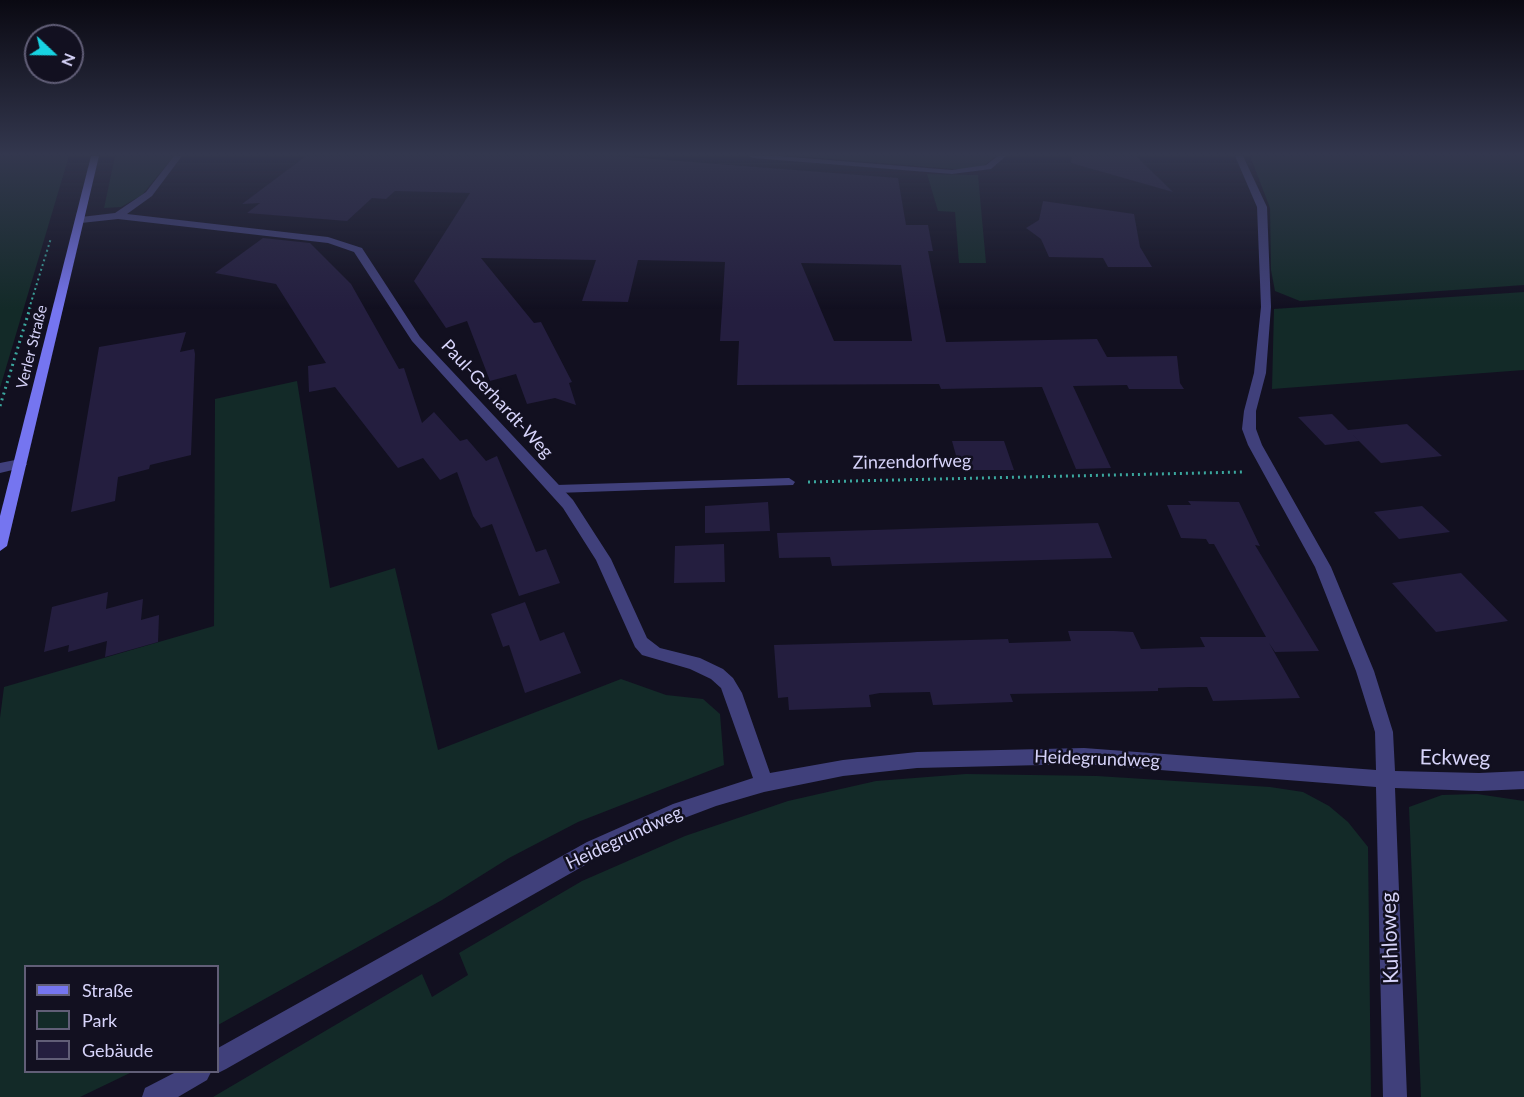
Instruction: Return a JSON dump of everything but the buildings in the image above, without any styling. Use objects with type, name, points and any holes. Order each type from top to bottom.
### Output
[{"type":"main road","name":"Verler Straße","points":[[0,546],[84,207]]},
{"type":"street","points":[[118,216],[130,207]]},
{"type":"street","points":[[1262,207],[1266,307],[1260,373],[1250,411],[1250,429],[1255,445],[1323,567],[1365,671],[1384,732],[1386,779]]},
{"type":"street","name":"Paul-Gerhardt-Weg","points":[[81,220],[118,216],[328,240],[355,248],[362,254],[416,339],[556,489],[580,520],[603,559],[641,642],[657,654],[694,663],[717,674],[727,683],[733,693],[764,783]]},
{"type":"street","points":[[0,468],[20,464]]},
{"type":"street","name":"Heidegrundweg","points":[[219,1060],[594,849],[694,805],[764,783],[843,768],[917,760],[1084,756],[1386,779]]},
{"type":"street","name":"Eckweg","points":[[1386,779],[1479,782],[1524,780]]},
{"type":"street","name":"Kuhloweg","points":[[1386,779],[1395,1097]]},
{"type":"street","points":[[154,1097],[196,1073]]},
{"type":"lane","points":[[556,489],[789,483]]},
{"type":"path","points":[[0,406],[53,232]]},
{"type":"path","name":"Zinzendorfweg","points":[[789,483],[1270,471]]},
{"type":"green space","points":[[0,207],[54,207],[0,388]]},
{"type":"green space","points":[[937,207],[981,207],[986,263],[959,263],[955,212],[938,211]]},
{"type":"green space","points":[[1524,207],[1524,285],[1300,301],[1275,291],[1271,270],[1270,208]]},
{"type":"green space","points":[[1524,292],[1524,370],[1272,389],[1274,309]]},
{"type":"green space","points":[[297,381],[330,588],[395,568],[438,750],[621,679],[666,695],[703,699],[720,714],[724,765],[578,822],[509,858],[442,900],[219,1024],[219,965],[24,965],[24,1073],[130,1073],[80,1097],[0,1097],[0,718],[4,687],[214,626],[215,399]]},
{"type":"green space","points":[[966,774],[1097,776],[1270,787],[1303,792],[1329,806],[1348,822],[1368,847],[1371,1097],[213,1097],[422,974],[432,997],[468,975],[459,953],[582,881],[685,836],[788,801],[876,781]]},
{"type":"green space","points":[[1477,794],[1524,801],[1524,1097],[1421,1097],[1409,807],[1442,795]]}]
